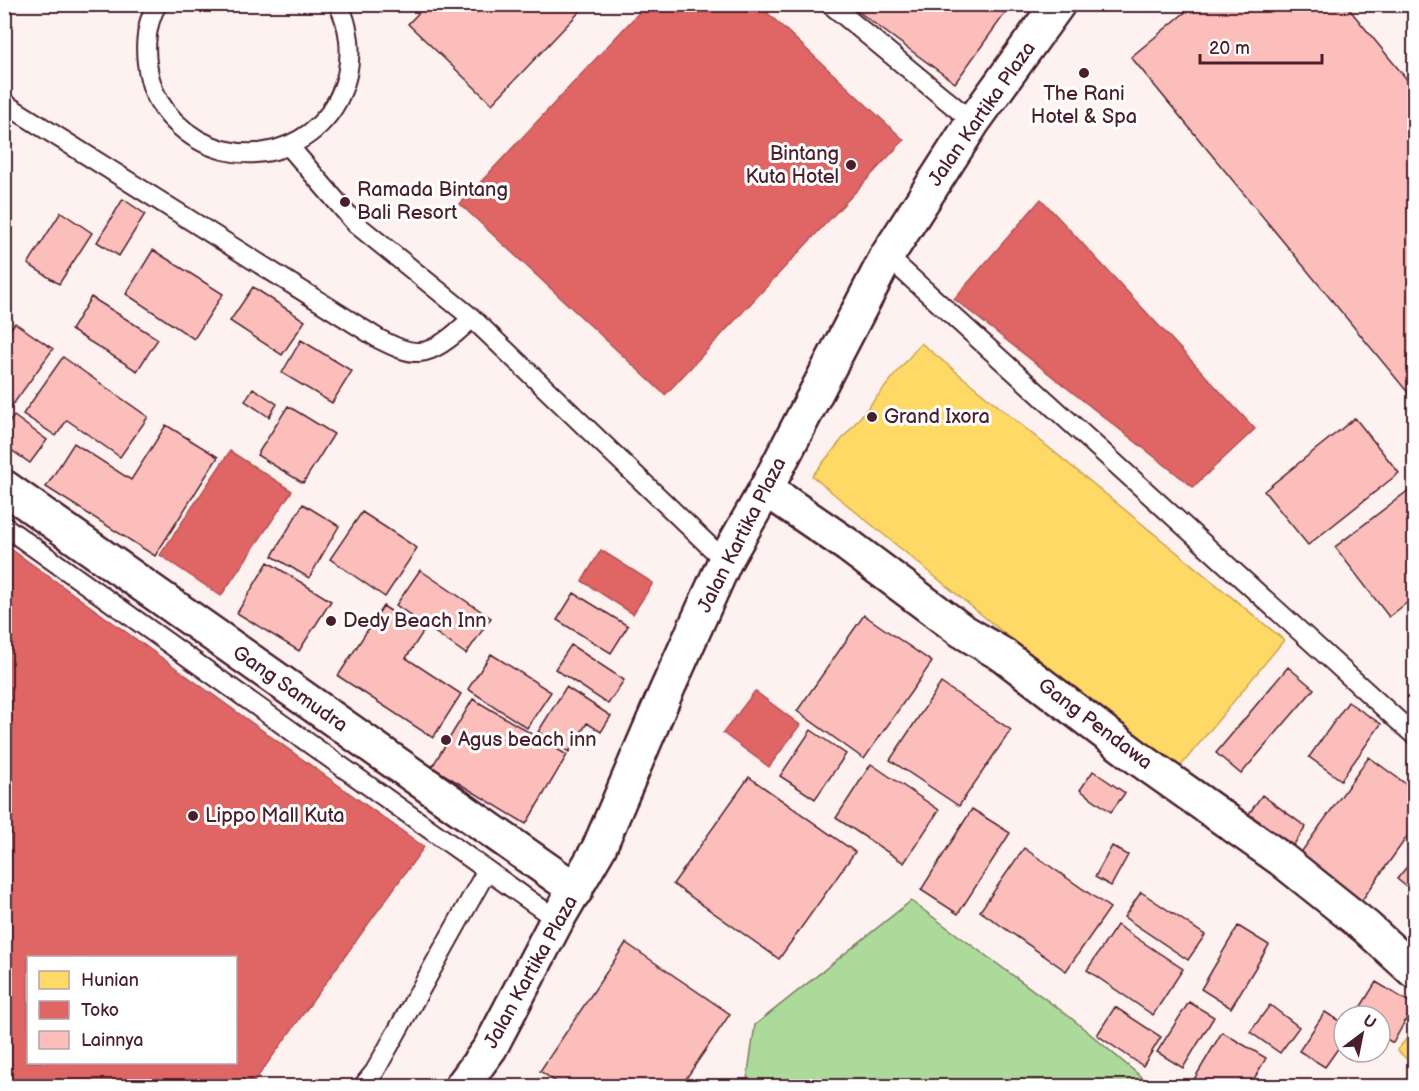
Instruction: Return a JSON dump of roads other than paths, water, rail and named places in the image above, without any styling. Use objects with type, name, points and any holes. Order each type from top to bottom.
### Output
[{"type":"street","name":"Jalan Kartika Plaza","points":[[462,1086],[490,1048],[599,848],[664,694],[725,561],[766,489],[887,256],[973,122],[1058,4]]},
{"type":"street","name":"Gang Samudra","points":[[4,487],[576,890]]},
{"type":"street","name":"Gang Pendawa","points":[[766,489],[849,546],[961,630],[1003,655],[1138,758],[1281,859],[1366,927],[1414,971]]},
{"type":"lane","points":[[158,4],[146,36],[146,63],[153,89],[166,113],[186,132],[209,146],[235,153],[263,153],[289,146],[312,132],[331,112],[344,88],[350,62],[349,35],[338,4]]},
{"type":"lane","points":[[830,4],[973,122]]},
{"type":"lane","points":[[4,103],[379,339],[400,349],[421,352],[453,337],[472,318]]},
{"type":"lane","points":[[289,146],[356,224],[472,318],[725,561]]},
{"type":"lane","points":[[887,256],[1414,735]]},
{"type":"lane","points":[[4,526],[558,921]]},
{"type":"lane","points":[[363,1086],[375,1071],[487,870]]},
{"type":"place","name":"The Rani Hotel & Spa","points":[[1084,73]]},
{"type":"place","name":"Bintang Kuta Hotel","points":[[851,165]]},
{"type":"place","name":"Ramada Bintang Bali Resort","points":[[345,202]]},
{"type":"place","name":"Grand Ixora","points":[[872,417]]},
{"type":"place","name":"Dedy Beach Inn","points":[[331,621]]},
{"type":"place","name":"Agus beach inn","points":[[446,740]]},
{"type":"place","name":"Lippo Mall Kuta","points":[[193,816]]}]
